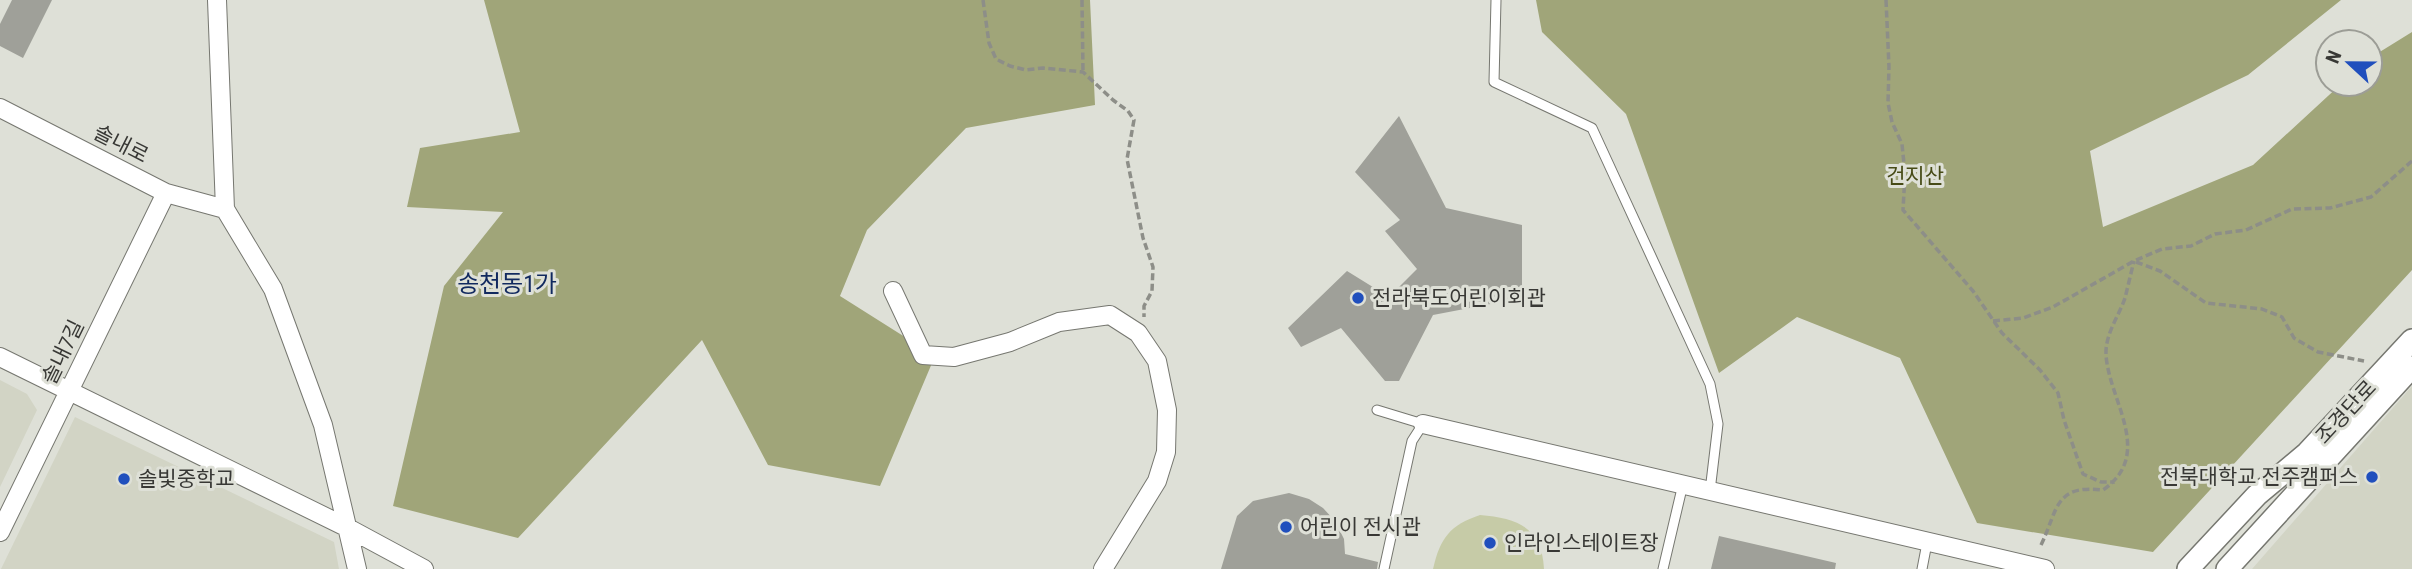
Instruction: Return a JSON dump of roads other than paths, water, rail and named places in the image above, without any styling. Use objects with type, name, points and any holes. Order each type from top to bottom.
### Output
[{"type":"street","points":[[217,0],[225,209],[274,289],[323,425],[357,569]]},
{"type":"street","name":"솔내로","points":[[0,108],[166,193],[225,209]]},
{"type":"street","name":"솔내7길","points":[[0,532],[166,193]]},
{"type":"street","points":[[893,291],[923,355],[954,357],[1010,342],[1059,322],[1110,315],[1138,333],[1157,361],[1167,410],[1166,452],[1157,481],[1103,569]]},
{"type":"street","name":"조경단로","points":[[2188,569],[2257,495],[2306,453],[2412,340]]},
{"type":"street","points":[[0,357],[348,528],[400,563],[424,569]]},
{"type":"street","name":"조경단로","points":[[2227,569],[2412,367]]},
{"type":"street","points":[[1423,424],[2045,569]]},
{"type":"lane","points":[[1496,0],[1494,82],[1592,128],[1710,384],[1718,424],[1710,491]]},
{"type":"lane","points":[[1377,410],[1423,424],[1412,441],[1384,569]]},
{"type":"lane","points":[[1663,569],[1683,484]]},
{"type":"lane","points":[[1923,569],[1927,543]]},
{"type":"place","name":"전라북도어린이회관","points":[[1358,298]]},
{"type":"place","name":"전북대학교 전주캠퍼스","points":[[2372,477]]},
{"type":"place","name":"솔빛중학교","points":[[124,479]]},
{"type":"place","name":"어린이 전시관","points":[[1286,527]]},
{"type":"place","name":"인라인스테이트장","points":[[1490,543]]},
{"type":"district","name":"송천동1가","points":[[507,284]]},
{"type":"park label","name":"건지산","points":[[1915,176]]}]
